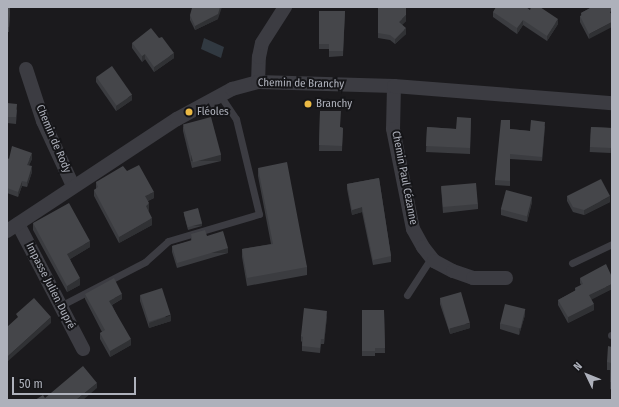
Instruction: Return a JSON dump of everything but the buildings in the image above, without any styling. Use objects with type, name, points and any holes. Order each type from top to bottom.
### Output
[{"type":"street","points":[[258,82],[259,57],[262,43],[285,7]]},
{"type":"street","name":"Chemin de Rody","points":[[26,69],[43,121],[74,186]]},
{"type":"street","name":"Chemin de Branchy","points":[[12,227],[177,119],[220,95],[258,82],[394,86],[612,104]]},
{"type":"street","name":"Chemin Paul Cézanne","points":[[394,86],[393,129],[414,228],[423,247],[432,258],[453,272],[473,278],[506,278]]},
{"type":"street","name":"Impasse Julien Dupré","points":[[12,227],[60,306],[83,349]]},
{"type":"lane","points":[[60,306],[145,262],[168,242],[259,214],[236,119],[220,95]]},
{"type":"lane","points":[[572,263],[612,244]]},
{"type":"lane","points":[[407,295],[432,258]]},
{"type":"shaded area","points":[[204,38],[224,47],[221,58],[201,49]]},
{"type":"place","name":"Branchy","points":[[308,104]]},
{"type":"place","name":"Fléoles","points":[[189,112]]}]
